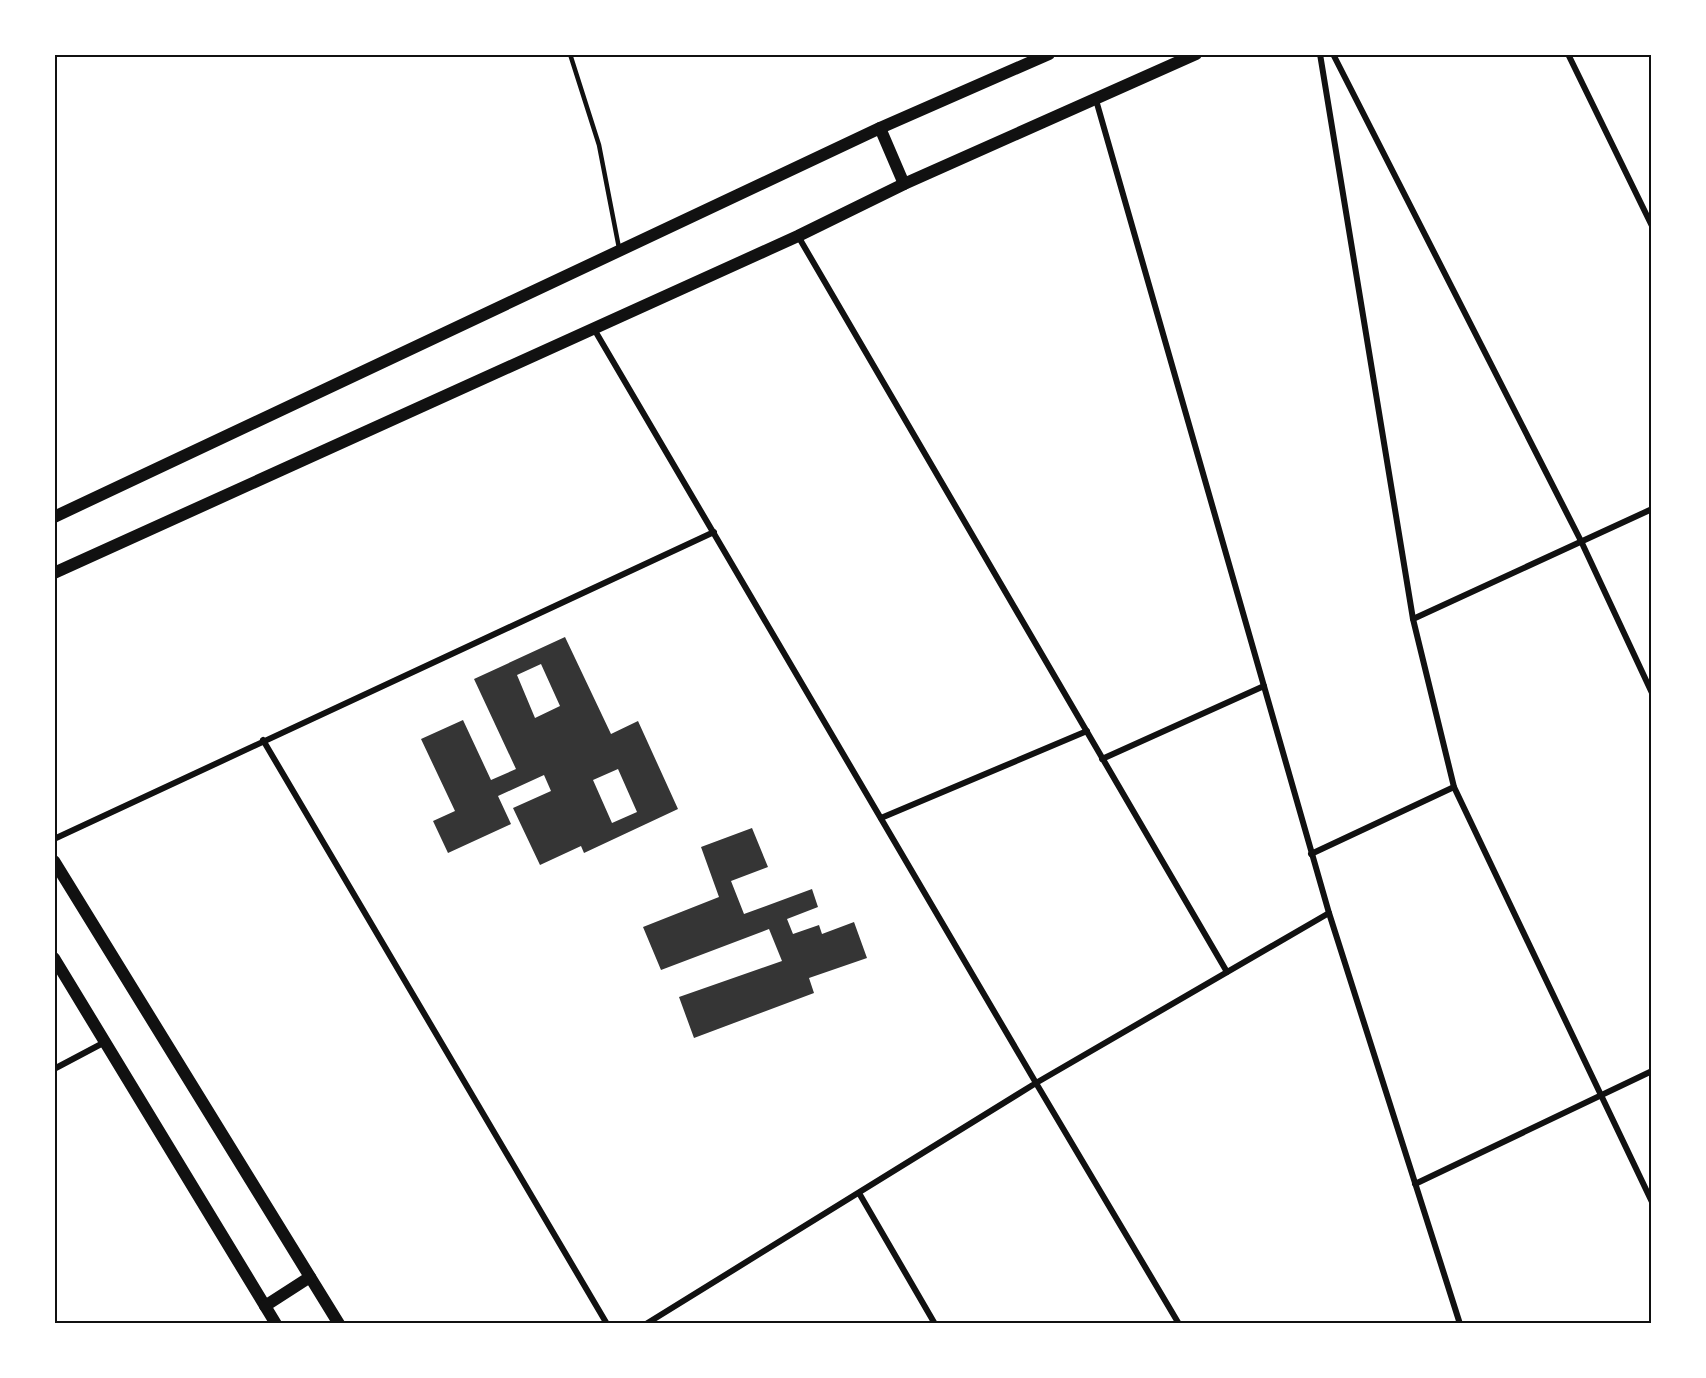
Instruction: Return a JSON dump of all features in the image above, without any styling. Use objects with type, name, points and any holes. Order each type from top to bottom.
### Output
[{"type":"main road","points":[[54,517],[880,128],[1049,54]]},
{"type":"main road","points":[[54,573],[798,236],[904,184],[1196,54]]},
{"type":"main road","points":[[880,128],[904,184]]},
{"type":"main road","points":[[54,861],[339,1324]]},
{"type":"main road","points":[[54,958],[276,1324]]},
{"type":"main road","points":[[265,1306],[310,1277]]},
{"type":"street","points":[[1320,54],[1413,619],[1454,787],[1652,1202]]},
{"type":"street","points":[[1333,54],[1581,541],[1652,693]]},
{"type":"street","points":[[1568,54],[1652,226]]},
{"type":"street","points":[[1096,100],[1311,854],[1460,1324]]},
{"type":"street","points":[[798,236],[1227,972]]},
{"type":"street","points":[[594,329],[1179,1324]]},
{"type":"street","points":[[1413,619],[1652,508]]},
{"type":"street","points":[[54,839],[714,532]]},
{"type":"street","points":[[1102,759],[1264,686]]},
{"type":"street","points":[[881,818],[1087,731]]},
{"type":"street","points":[[263,740],[607,1324]]},
{"type":"street","points":[[1311,854],[1454,787]]},
{"type":"street","points":[[646,1324],[1036,1083],[1329,913]]},
{"type":"street","points":[[54,1069],[105,1042]]},
{"type":"street","points":[[1415,1184],[1652,1071]]},
{"type":"street","points":[[859,1192],[935,1324]]},
{"type":"lane","points":[[570,54],[599,145],[619,251]]},
{"type":"building","points":[[565,637],[611,734],[638,721],[678,809],[584,853],[581,846],[540,865],[513,808],[551,791],[544,775],[498,796],[511,824],[448,853],[433,821],[455,811],[421,739],[463,720],[491,780],[516,769],[474,679]],"holes":[[[541,664],[560,706],[535,718],[517,675]],[[618,769],[637,812],[612,823],[593,780]]]},
{"type":"building","points":[[752,828],[768,867],[731,881],[744,914],[812,889],[818,907],[787,919],[793,934],[819,925],[822,934],[854,922],[867,958],[809,978],[814,993],[694,1038],[679,997],[782,961],[769,929],[661,970],[643,927],[719,897],[701,847]]}]
